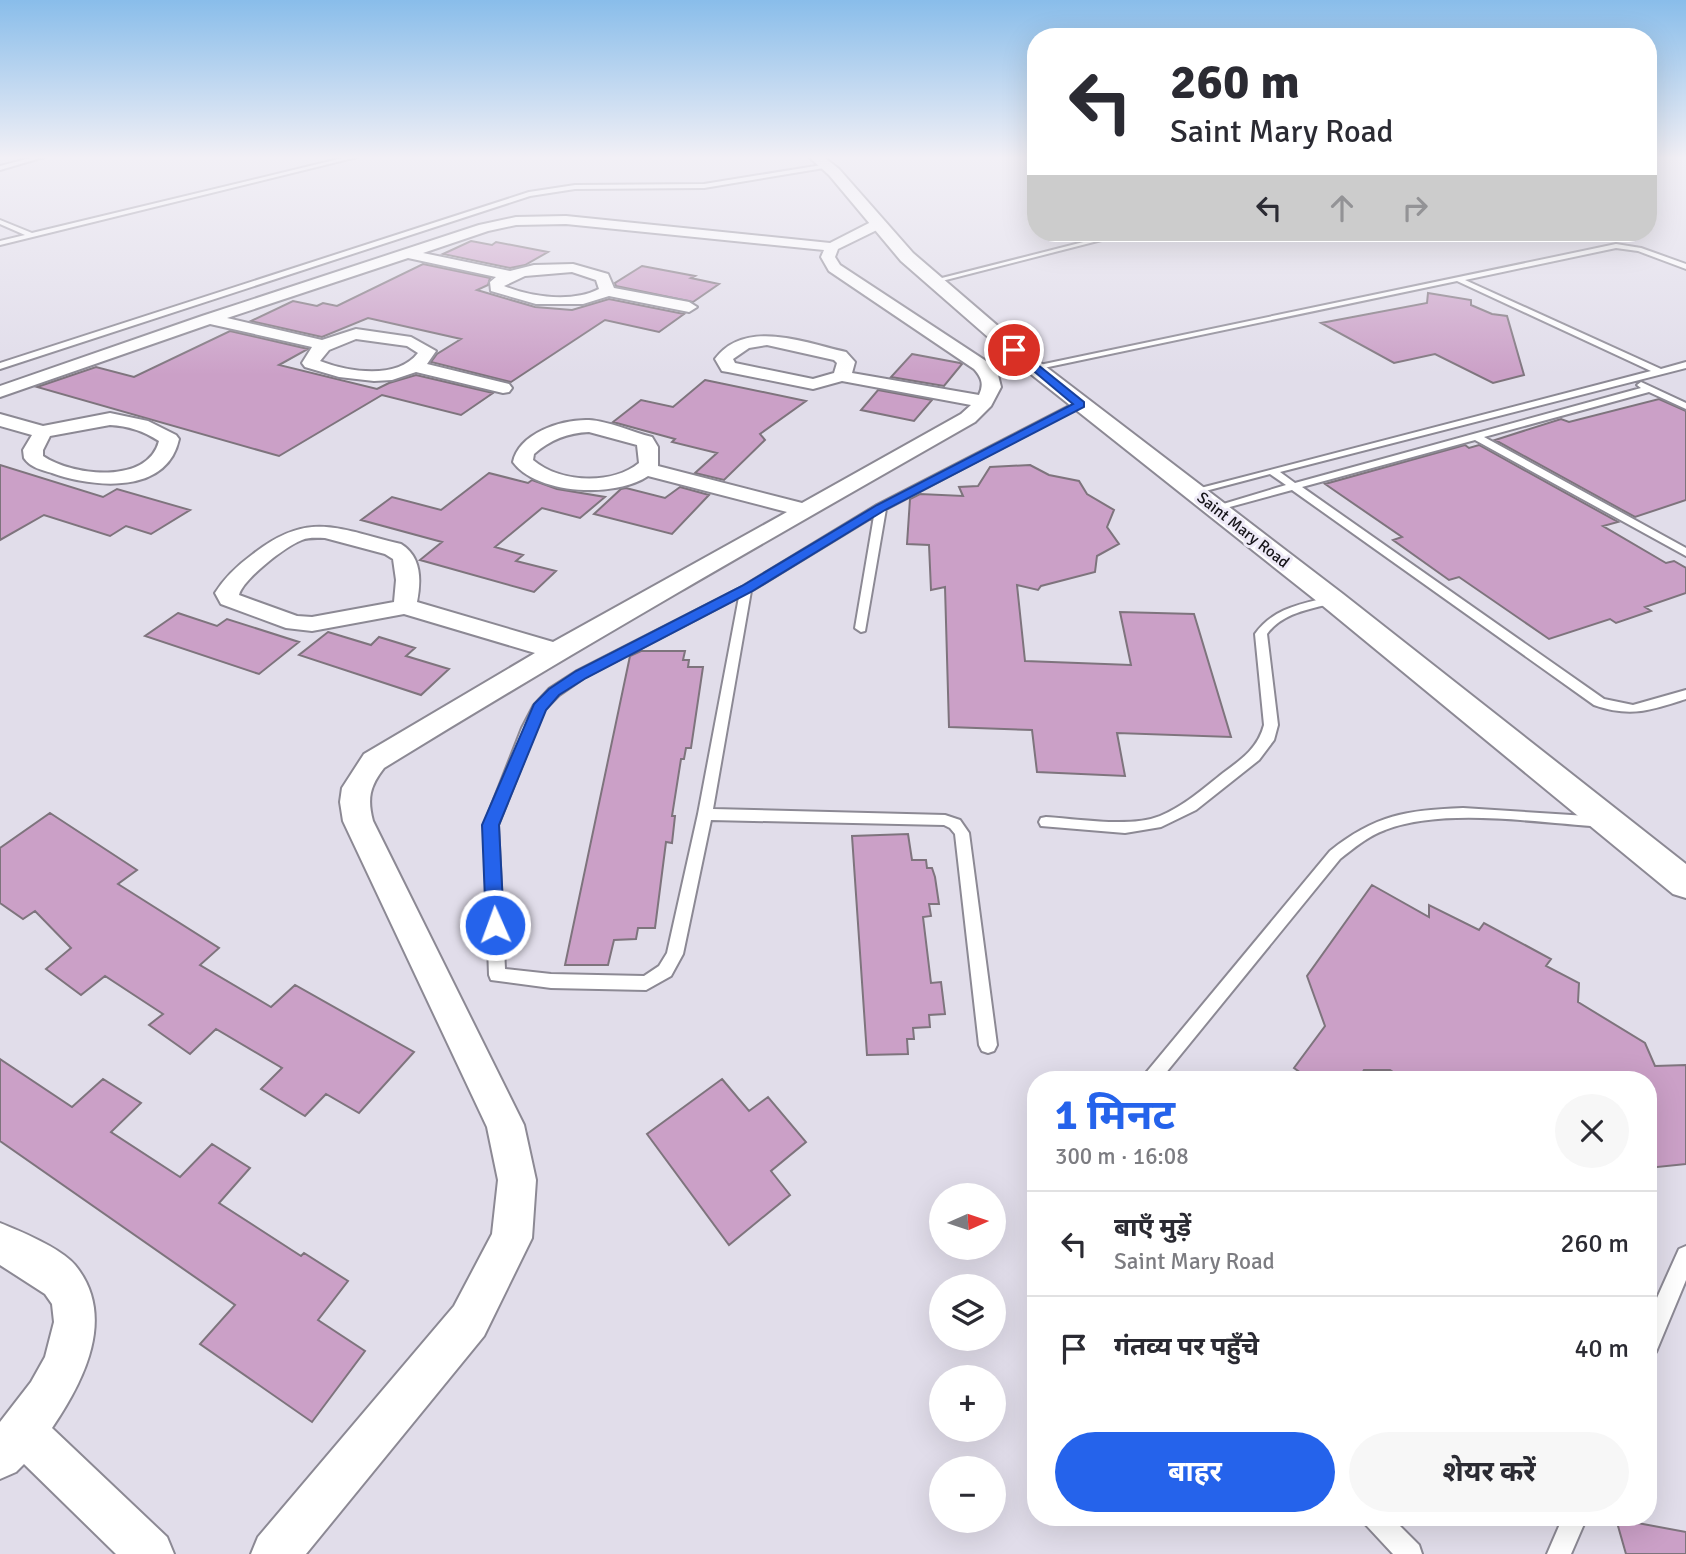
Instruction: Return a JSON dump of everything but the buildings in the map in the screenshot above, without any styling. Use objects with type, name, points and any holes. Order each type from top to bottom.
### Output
[{"type":"street","points":[[0,392],[208,319],[480,230]]},
{"type":"street","points":[[653,230],[832,247],[867,230]]},
{"type":"street","name":"Saint Mary Road","points":[[883,230],[934,281],[1034,367],[1333,600],[1686,884]]},
{"type":"street","points":[[275,1554],[469,1321],[512,1238],[517,1180],[505,1125],[358,821],[353,801],[357,782],[374,761],[556,651],[808,511],[968,418],[985,402],[992,387],[989,376],[980,365],[834,268],[828,257],[832,247]]},
{"type":"street","points":[[408,254],[509,275]]},
{"type":"street","points":[[607,291],[603,277],[586,270],[543,269],[509,275],[497,282],[496,288],[527,297],[566,301],[591,299],[607,291],[689,307]]},
{"type":"street","points":[[208,319],[323,345],[356,334],[411,342],[428,351],[416,367],[403,373],[369,375],[310,363],[323,345]]},
{"type":"street","points":[[842,376],[846,362],[840,356],[767,341],[748,343],[730,351],[724,359],[728,367],[739,371],[798,383],[813,384],[842,376],[985,402]]},
{"type":"street","points":[[416,367],[503,388]]},
{"type":"street","points":[[0,421],[43,432],[93,421],[126,420],[159,431],[169,439],[168,450],[151,467],[129,475],[105,479],[89,477],[41,463],[34,458],[33,450],[43,432]]},
{"type":"street","points":[[646,469],[650,457],[645,442],[590,426],[574,427],[547,435],[525,452],[523,462],[539,474],[598,485],[622,481],[646,469],[808,511]]},
{"type":"street","points":[[404,606],[406,563],[402,555],[393,549],[325,532],[303,533],[291,537],[234,580],[227,593],[233,602],[303,624],[327,623],[404,606],[556,651]]},
{"type":"street","points":[[0,1243],[60,1278],[72,1297],[76,1320],[71,1348],[47,1397],[12,1444],[150,1554]]},
{"type":"lane","points":[[18,230],[31,235]]},
{"type":"lane","points":[[0,243],[54,230]]},
{"type":"lane","points":[[0,366],[420,230]]},
{"type":"lane","points":[[934,281],[1090,242]]},
{"type":"lane","points":[[1034,367],[1616,246],[1639,249],[1686,267]]},
{"type":"lane","points":[[1460,280],[1658,371]]},
{"type":"lane","points":[[1194,491],[1686,365]]},
{"type":"lane","points":[[1627,378],[1686,406]]},
{"type":"lane","points":[[1215,508],[1650,389]]},
{"type":"lane","points":[[747,589],[705,814],[675,954],[665,971],[646,983],[551,981],[497,975],[491,825],[539,708],[554,692],[581,674],[747,589],[881,507],[1080,404]]},
{"type":"lane","points":[[1484,415],[1506,428]]},
{"type":"lane","points":[[1475,436],[1686,553]]},
{"type":"lane","points":[[1272,471],[1599,702],[1618,710],[1632,711],[1686,694]]},
{"type":"lane","points":[[861,628],[881,507]]},
{"type":"lane","points":[[1046,822],[1125,827],[1161,822],[1191,806],[1254,757],[1267,740],[1271,725],[1261,634],[1266,625],[1289,611],[1333,600]]},
{"type":"lane","points":[[705,814],[945,820],[955,824],[962,834],[988,1045]]},
{"type":"lane","points":[[1156,1071],[1335,855],[1357,837],[1384,824],[1444,815],[1608,822]]},
{"type":"lane","points":[[1657,1323],[1686,1256]]},
{"type":"lane","points":[[1383,1526],[1410,1554]]},
{"type":"lane","points":[[1559,1554],[1571,1526]]},
{"type":"route","points":[[495,925],[491,825],[539,708],[554,692],[581,674],[747,589],[881,507],[1080,404],[1014,350]]}]
